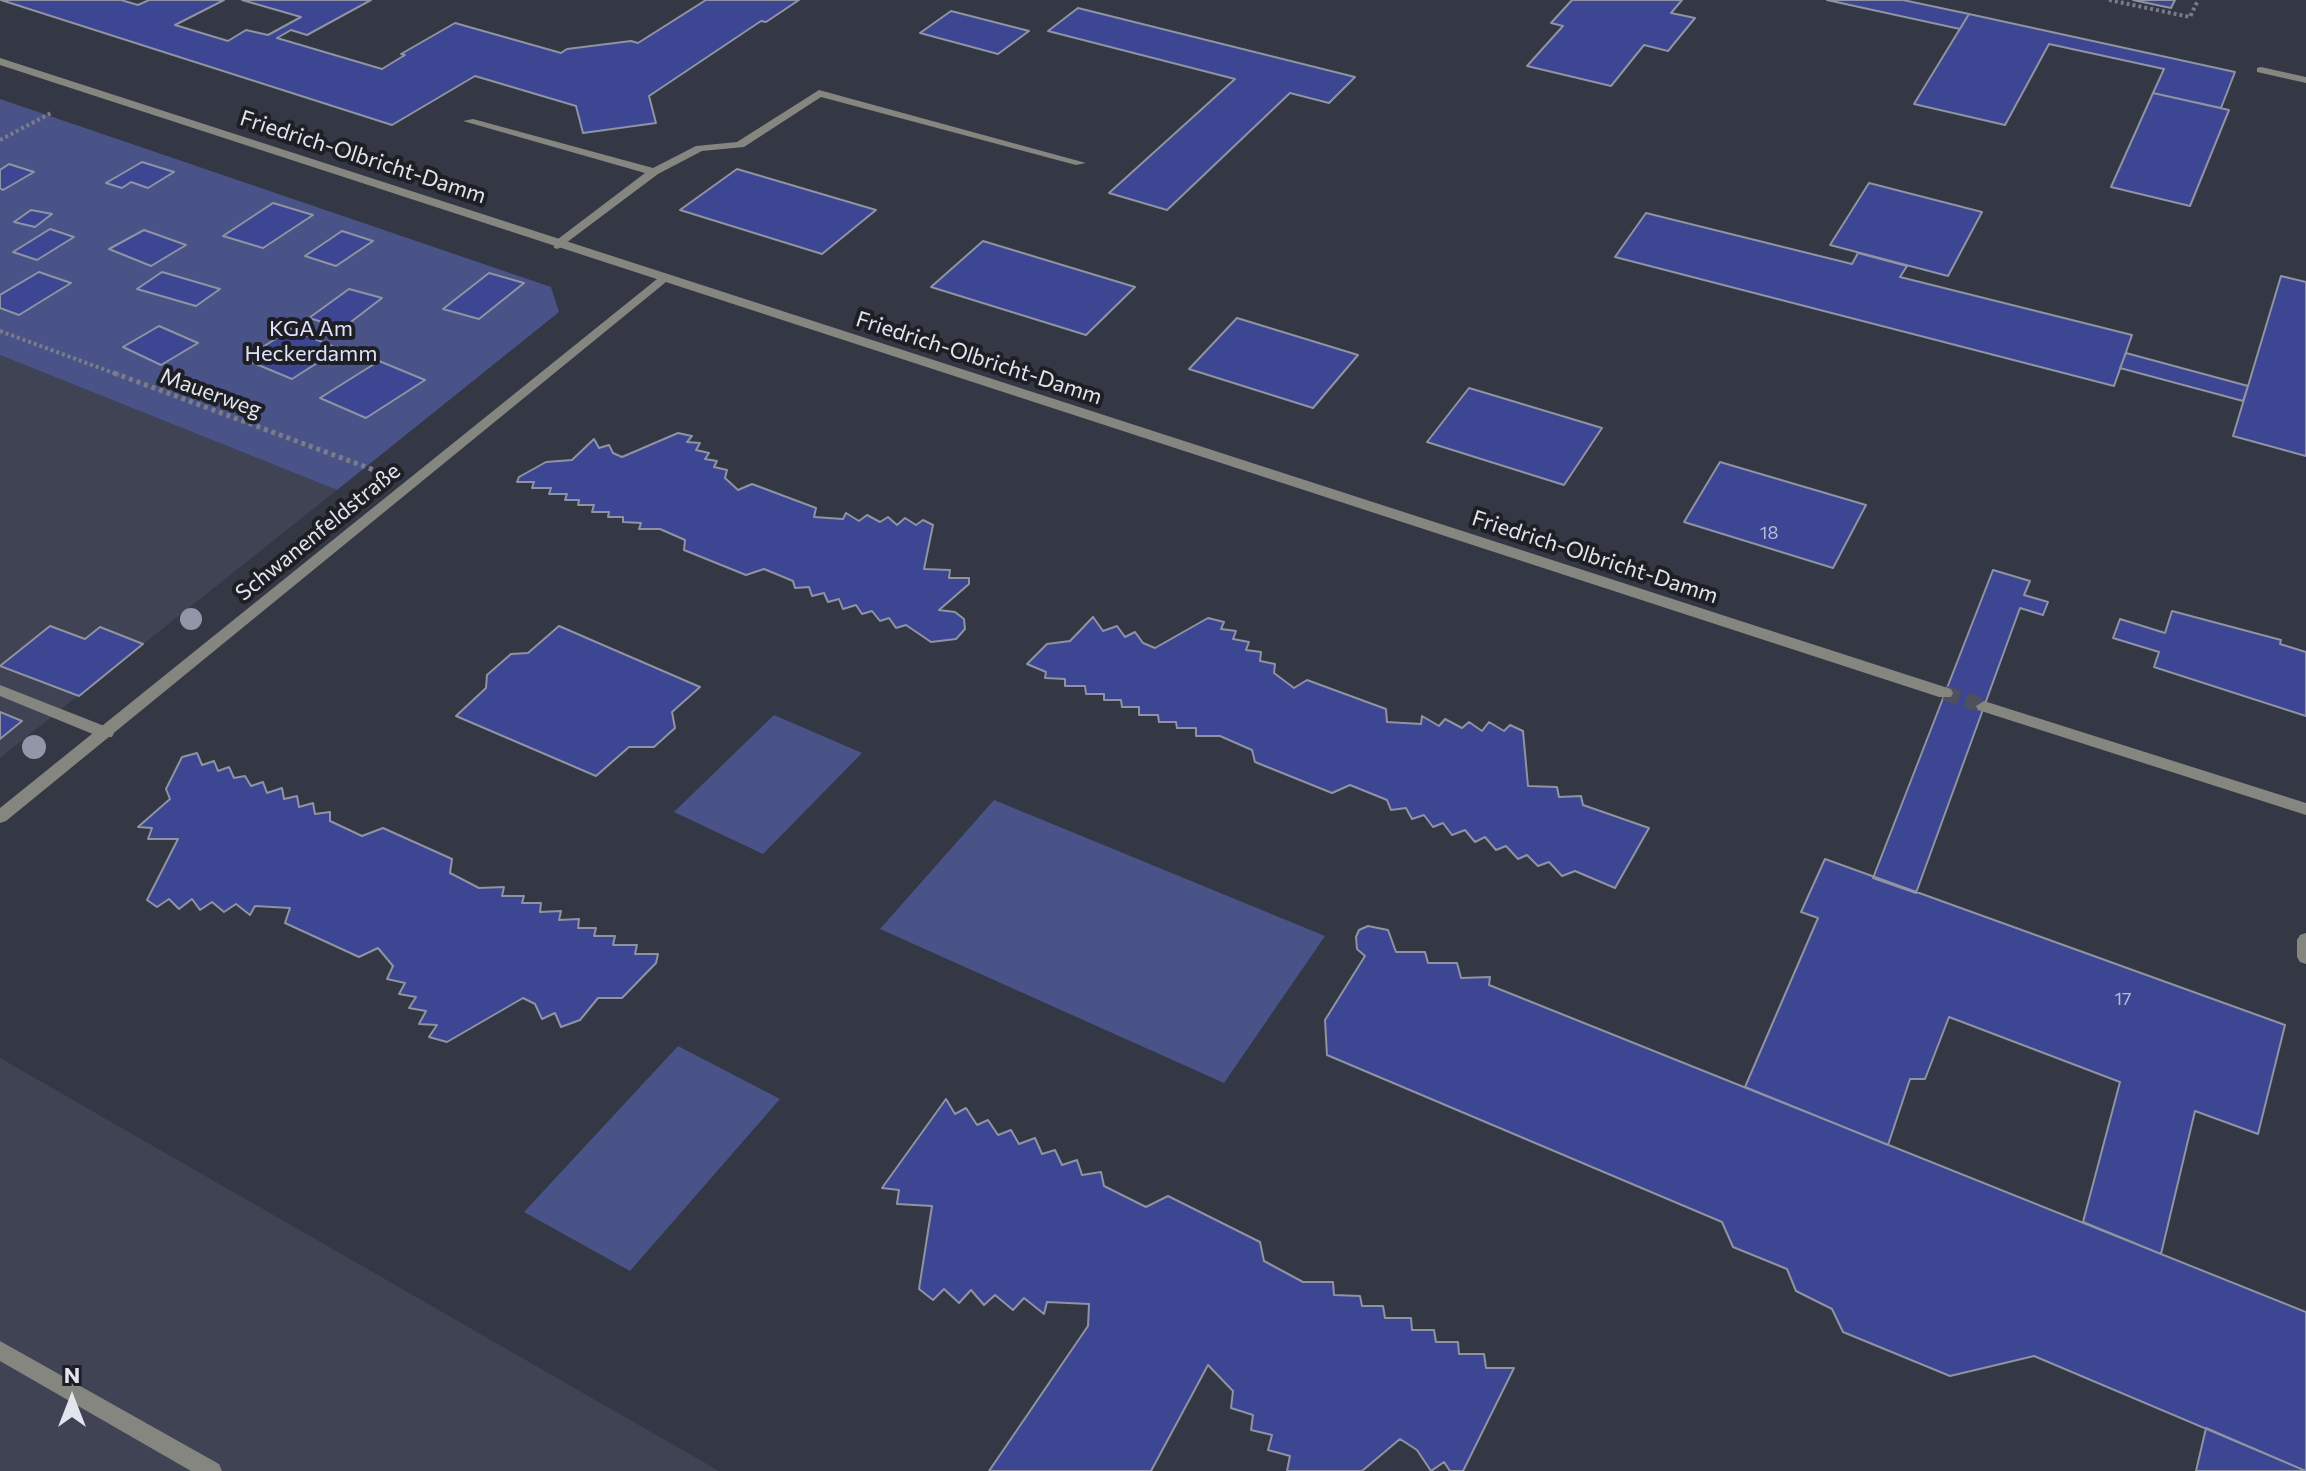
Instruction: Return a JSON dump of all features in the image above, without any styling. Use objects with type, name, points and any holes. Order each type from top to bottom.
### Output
[{"type":"street","name":"Friedrich-Olbricht-Damm","points":[[0,61],[662,279],[1945,693]]},
{"type":"street","points":[[2261,70],[2306,80]]},
{"type":"street","points":[[558,245],[654,172],[700,148],[740,145],[819,93],[1080,163]]},
{"type":"street","points":[[469,121],[654,172]]},
{"type":"street","name":"Schwanenfeldstraße","points":[[0,817],[662,279]]},
{"type":"street","points":[[0,690],[106,733]]},
{"type":"street","points":[[1984,706],[2306,809]]},
{"type":"street","points":[[2306,940],[2306,957]]},
{"type":"street","points":[[0,1350],[211,1471]]},
{"type":"path","points":[[2109,0],[2190,17],[2198,0]]},
{"type":"path","points":[[0,140],[91,91]]},
{"type":"path","name":"Mauerweg","points":[[0,331],[412,484]]},
{"type":"shaded area","points":[[0,355],[337,490],[0,758]]},
{"type":"shaded area","points":[[0,1058],[719,1471],[0,1471]]},
{"type":"green space","name":"KGA Am Heckerdamm","points":[[0,99],[551,287],[559,312],[337,490],[0,355]]},
{"type":"green space","points":[[774,715],[862,753],[763,854],[674,812]]},
{"type":"green space","points":[[994,800],[1325,936],[1224,1083],[880,929]]},
{"type":"green space","points":[[678,1046],[780,1099],[630,1271],[524,1212]]},
{"type":"building","points":[[1,0],[121,0],[138,5],[149,0],[224,0],[175,25],[228,41],[246,30],[268,35],[301,17],[242,0],[371,0],[307,35],[291,30],[277,38],[382,69],[405,55],[401,54],[455,23],[561,53],[567,49],[631,41],[638,43],[706,0],[799,0],[766,22],[761,21],[649,96],[656,123],[583,133],[576,106],[475,76],[392,125]]},
{"type":"building","points":[[1572,0],[1682,0],[1671,13],[1695,18],[1668,51],[1644,45],[1611,86],[1527,66],[1563,26],[1551,23]]},
{"type":"building","points":[[1827,0],[1903,0],[1969,14],[1960,29]]},
{"type":"building","points":[[2133,0],[2175,0],[2171,8]]},
{"type":"building","points":[[1078,8],[1355,77],[1329,103],[1290,93],[1167,210],[1109,193],[1235,79],[1048,31]]},
{"type":"building","points":[[951,11],[1029,31],[998,54],[920,33]]},
{"type":"building","points":[[1969,14],[2235,72],[2221,108],[2153,93],[2164,69],[2049,44],[2005,125],[1914,104]]},
{"type":"building","points":[[2153,93],[2229,110],[2190,206],[2111,187]]},
{"type":"building","points":[[142,162],[174,172],[148,188],[131,182],[122,188],[106,183]]},
{"type":"building","points":[[9,164],[34,172],[3,190],[0,188],[0,170]]},
{"type":"building","points":[[737,169],[876,210],[822,254],[680,210]]},
{"type":"building","points":[[1869,183],[1982,212],[1948,276],[1830,245]]},
{"type":"building","points":[[273,203],[313,215],[263,248],[223,236]]},
{"type":"building","points":[[31,210],[52,214],[35,227],[14,222]]},
{"type":"building","points":[[1646,213],[1852,264],[1858,253],[1907,266],[1900,277],[2132,335],[2114,386],[1615,257]]},
{"type":"building","points":[[50,229],[74,237],[37,260],[13,252]]},
{"type":"building","points":[[144,230],[186,245],[151,266],[109,249]]},
{"type":"building","points":[[342,231],[373,241],[336,266],[305,256]]},
{"type":"building","points":[[983,241],[1135,287],[1086,335],[931,287]]},
{"type":"building","points":[[39,272],[71,283],[19,315],[0,308],[0,295]]},
{"type":"building","points":[[162,272],[220,289],[196,306],[137,289]]},
{"type":"building","points":[[489,273],[524,283],[479,319],[443,309]]},
{"type":"building","points":[[2281,276],[2306,282],[2306,456],[2233,436]]},
{"type":"building","points":[[349,289],[382,298],[343,328],[309,318]]},
{"type":"building","points":[[1237,318],[1358,355],[1313,408],[1189,369]]},
{"type":"building","points":[[159,326],[198,343],[161,365],[123,347]]},
{"type":"building","points":[[291,329],[339,349],[292,379],[244,359]]},
{"type":"building","points":[[2126,353],[2248,386],[2243,401],[2120,368]]},
{"type":"building","points":[[379,361],[425,380],[366,418],[320,398]]},
{"type":"building","points":[[1469,388],[1602,428],[1564,485],[1427,442]]},
{"type":"building","points":[[678,433],[692,436],[687,442],[700,443],[696,450],[709,453],[705,459],[717,461],[714,467],[727,470],[725,478],[738,490],[752,484],[816,508],[814,517],[843,519],[846,513],[859,521],[867,515],[880,522],[888,517],[897,525],[905,518],[916,525],[923,520],[933,525],[924,569],[950,570],[949,578],[969,578],[969,584],[939,610],[955,612],[964,619],[965,629],[956,639],[931,642],[906,625],[896,628],[889,618],[880,621],[872,611],[862,614],[856,605],[843,609],[839,599],[828,602],[824,593],[812,596],[809,587],[795,588],[793,581],[764,569],[746,575],[684,550],[685,540],[660,529],[639,529],[641,523],[623,522],[623,517],[608,517],[609,512],[592,512],[594,505],[578,505],[579,500],[565,500],[567,494],[549,494],[551,488],[532,488],[534,482],[517,482],[519,477],[546,462],[572,460],[594,439],[599,448],[609,445],[613,453],[622,457]]},
{"type":"building","points":[[1720,462],[1866,505],[1833,568],[1684,522]]},
{"type":"building","points":[[1993,570],[2030,581],[2024,595],[2048,602],[2043,615],[2020,608],[1916,893],[1873,878]]},
{"type":"building","points":[[2172,611],[2281,640],[2280,644],[2306,652],[2306,716],[2154,667],[2159,652],[2113,638],[2120,619],[2165,633]]},
{"type":"building","points":[[1093,617],[1103,631],[1117,626],[1125,637],[1135,632],[1143,643],[1155,648],[1208,618],[1224,622],[1221,629],[1236,631],[1233,639],[1249,642],[1246,650],[1261,652],[1260,661],[1275,664],[1274,673],[1294,688],[1307,680],[1386,709],[1387,722],[1421,724],[1422,716],[1439,726],[1445,719],[1462,728],[1469,722],[1482,731],[1489,722],[1504,731],[1510,725],[1523,731],[1528,786],[1557,787],[1559,797],[1581,796],[1583,805],[1649,828],[1615,888],[1575,871],[1562,876],[1549,862],[1538,866],[1527,855],[1518,859],[1506,846],[1496,850],[1485,837],[1475,842],[1465,830],[1452,835],[1443,823],[1433,827],[1424,815],[1412,819],[1406,808],[1391,810],[1387,800],[1350,785],[1332,793],[1255,762],[1252,750],[1220,736],[1196,736],[1196,728],[1177,728],[1176,722],[1159,722],[1158,715],[1139,715],[1139,707],[1122,707],[1121,700],[1104,700],[1104,694],[1086,694],[1085,686],[1065,686],[1065,679],[1045,678],[1046,672],[1027,664],[1047,644],[1070,641]]},
{"type":"building","points":[[50,626],[85,639],[100,627],[143,644],[79,696],[0,666]]},
{"type":"building","points":[[559,626],[700,687],[672,712],[675,728],[654,747],[629,747],[596,776],[456,716],[486,688],[487,675],[511,654],[528,653]]},
{"type":"building","points":[[0,712],[22,721],[0,739]]},
{"type":"building","points":[[197,753],[202,765],[214,761],[218,771],[229,767],[234,778],[245,776],[251,786],[263,782],[267,793],[282,788],[284,799],[297,796],[299,807],[313,803],[315,814],[330,812],[330,821],[362,836],[383,828],[452,859],[450,873],[479,888],[504,887],[502,896],[524,896],[522,903],[541,903],[540,912],[561,911],[559,920],[579,919],[578,928],[596,928],[594,936],[615,936],[613,945],[637,945],[635,954],[658,954],[656,963],[622,998],[598,998],[580,1020],[561,1027],[555,1013],[542,1019],[535,1004],[523,998],[447,1042],[429,1037],[437,1025],[419,1024],[426,1011],[409,1008],[416,997],[399,994],[405,983],[387,979],[393,966],[378,948],[359,957],[285,923],[290,908],[255,906],[250,915],[236,904],[224,912],[212,902],[200,910],[192,899],[179,909],[169,899],[157,907],[147,900],[178,839],[148,839],[152,828],[138,827],[170,799],[166,789],[182,757]]},
{"type":"building","points":[[1825,859],[2285,1025],[2258,1134],[2195,1111],[2161,1254],[2083,1222],[2120,1082],[1949,1017],[1925,1079],[1910,1079],[1888,1145],[1745,1087],[1818,918],[1801,912]]},
{"type":"building","points":[[1368,926],[1388,930],[1396,952],[1425,952],[1428,963],[1457,963],[1461,978],[1490,977],[1489,985],[2306,1312],[2306,1471],[2034,1356],[1950,1376],[1843,1332],[1832,1309],[1796,1291],[1787,1269],[1733,1247],[1722,1222],[1327,1055],[1325,1020],[1365,956],[1357,949],[1356,937],[1359,930]]},
{"type":"building","points":[[946,1099],[955,1114],[966,1108],[977,1125],[988,1120],[998,1135],[1011,1130],[1019,1144],[1035,1138],[1042,1154],[1055,1150],[1062,1165],[1077,1160],[1082,1175],[1101,1172],[1104,1186],[1146,1207],[1168,1196],[1260,1242],[1264,1261],[1303,1282],[1333,1282],[1334,1295],[1360,1296],[1362,1306],[1383,1306],[1385,1318],[1411,1318],[1412,1330],[1434,1330],[1436,1342],[1458,1342],[1459,1354],[1484,1354],[1486,1368],[1514,1368],[1463,1471],[1450,1471],[1444,1462],[1431,1471],[1417,1450],[1400,1439],[1362,1471],[1287,1471],[1290,1456],[1268,1450],[1272,1435],[1251,1430],[1253,1415],[1231,1408],[1233,1391],[1208,1365],[1151,1471],[989,1471],[1088,1326],[1089,1304],[1047,1302],[1044,1314],[1024,1298],[1013,1310],[995,1295],[984,1305],[971,1290],[959,1303],[944,1289],[933,1300],[919,1289],[932,1206],[897,1204],[899,1190],[882,1188]]},
{"type":"building","points":[[2206,1428],[2306,1471],[2196,1471]]},
{"type":"tunnel","points":[[1945,693],[1984,706]]}]
